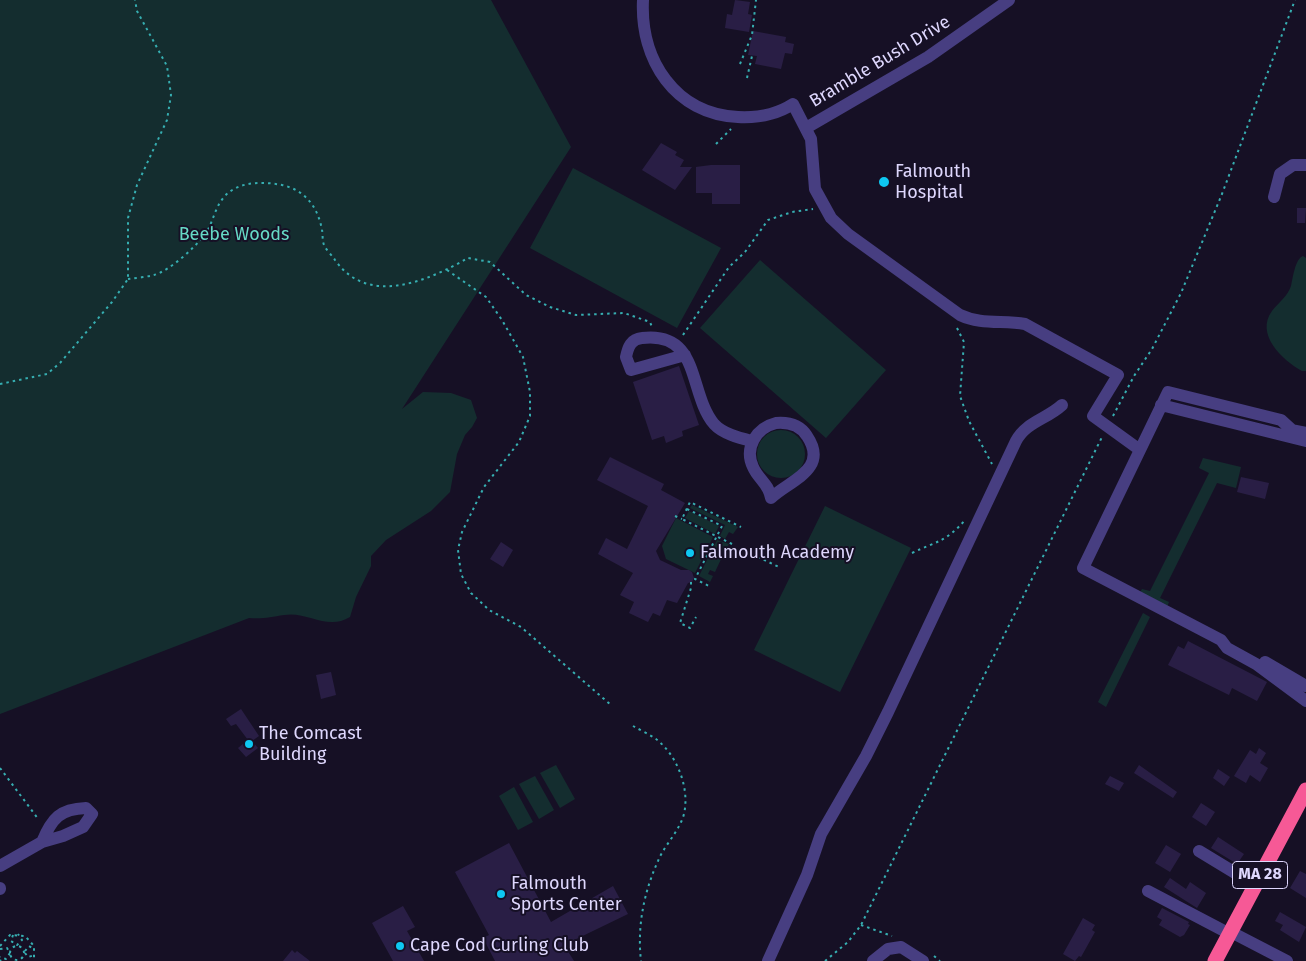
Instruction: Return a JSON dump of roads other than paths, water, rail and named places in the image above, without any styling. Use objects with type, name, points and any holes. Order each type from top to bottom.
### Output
[{"type":"highway","name":"MA 28","points":[[1215,961],[1306,790]]},
{"type":"street","name":"Bramble Bush Drive","points":[[643,0],[644,37],[650,53],[670,86],[684,98],[710,113],[736,117],[772,115],[793,104],[806,128],[928,57],[1009,0]]},
{"type":"street","points":[[806,128],[812,143],[815,189],[831,218],[848,234],[960,315],[972,320],[1025,324],[1118,376],[1093,416],[1140,450]]},
{"type":"street","points":[[1274,197],[1280,174],[1293,165],[1306,165]]},
{"type":"street","points":[[685,355],[631,370],[626,357],[632,342],[638,338],[658,338],[674,344],[685,355],[708,417],[724,432],[752,441]]},
{"type":"street","points":[[1165,398],[1083,568],[1221,640],[1234,643],[1306,686]]},
{"type":"street","points":[[1165,398],[1281,420],[1291,434]]},
{"type":"street","points":[[1165,398],[1212,418],[1256,430],[1291,434]]},
{"type":"street","points":[[1165,398],[1305,437]]},
{"type":"street","points":[[768,961],[805,880],[822,834],[879,730],[1022,431],[1034,422],[1052,413],[1062,404]]},
{"type":"street","points":[[1212,418],[1229,431],[1275,442],[1291,434]]},
{"type":"street","points":[[782,422],[794,425],[804,432],[810,442],[811,463],[802,478],[785,486],[770,498],[770,490],[752,464],[750,449],[752,441],[759,431],[770,425],[782,422]]},
{"type":"street","points":[[1221,640],[1227,648],[1256,664],[1306,701]]},
{"type":"street","points":[[2,867],[45,836]]},
{"type":"street","points":[[1199,851],[1255,884]]},
{"type":"street","points":[[1148,892],[1287,961]]},
{"type":"street","points":[[873,961],[888,949],[901,947],[923,961]]},
{"type":"place","name":"Falmouth Hospital","points":[[884,182]]},
{"type":"place","name":"Falmouth Academy","points":[[690,553]]},
{"type":"place","name":"The Comcast Building","points":[[249,744]]},
{"type":"place","name":"Falmouth Sports Center","points":[[501,894]]},
{"type":"place","name":"Cape Cod Curling Club","points":[[400,946]]},
{"type":"park label","name":"Beebe Woods","points":[[234,235]]}]
